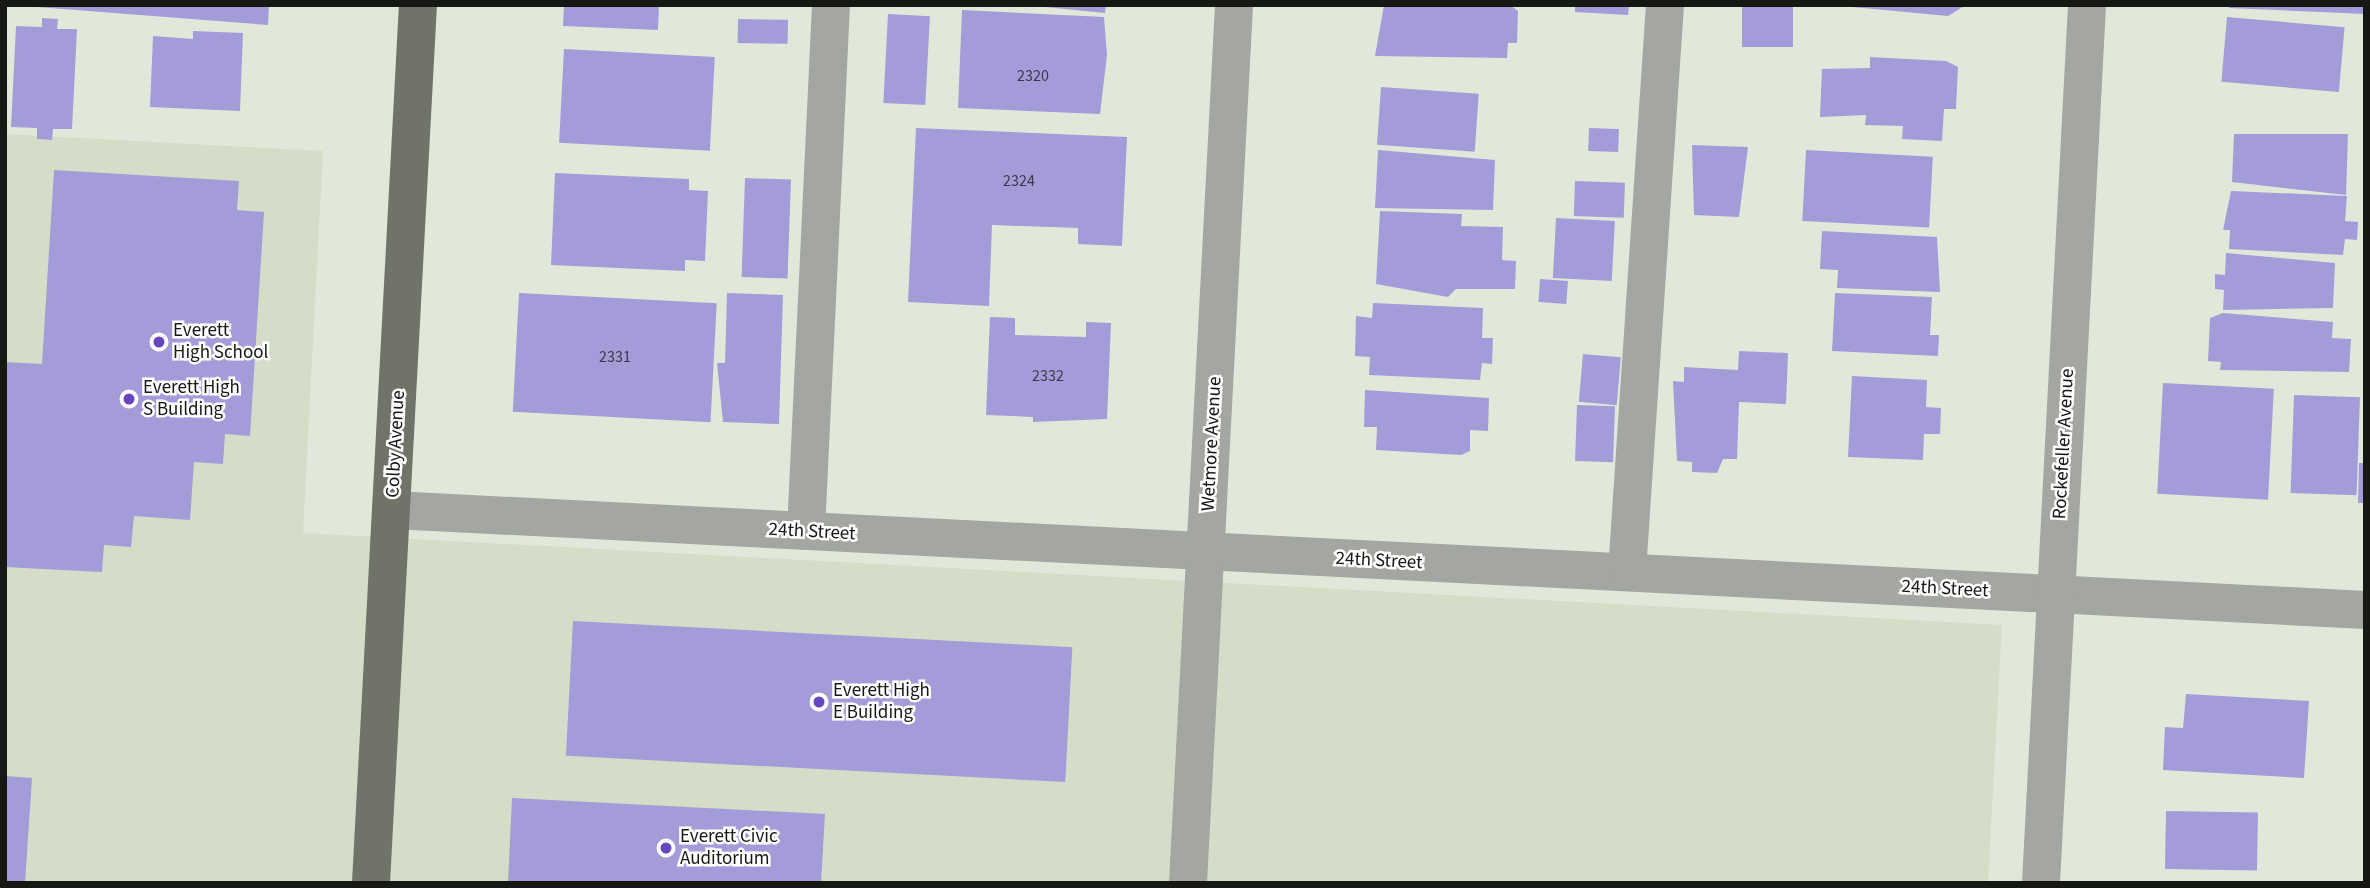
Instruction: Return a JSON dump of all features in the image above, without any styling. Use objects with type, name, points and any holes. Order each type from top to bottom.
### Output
[{"type":"main road","name":"Colby Avenue","points":[[371,883],[418,5]]},
{"type":"street","points":[[806,531],[831,5]]},
{"type":"street","name":"Wetmore Avenue","points":[[1188,883],[1234,5]]},
{"type":"street","points":[[1627,572],[1665,5]]},
{"type":"street","name":"Rockefeller Avenue","points":[[2041,883],[2087,5]]},
{"type":"street","name":"24th Street","points":[[393,510],[2365,610]]},
{"type":"shaded area","name":"Everett High School","points":[[5,134],[323,151],[303,533],[2002,625],[1988,883],[5,883]]},
{"type":"building","points":[[11,5],[269,5],[268,25]]},
{"type":"building","points":[[564,5],[659,5],[658,30],[563,26]]},
{"type":"building","points":[[1025,5],[1106,5],[1105,13]]},
{"type":"building","points":[[1384,5],[1510,5],[1518,11],[1517,43],[1508,43],[1507,58],[1375,56]]},
{"type":"building","points":[[1575,5],[1629,5],[1628,15],[1575,12]]},
{"type":"building","points":[[1742,5],[1793,5],[1793,47],[1742,47]]},
{"type":"building","points":[[1831,5],[1966,5],[1948,16]]},
{"type":"building","points":[[2229,5],[2365,5],[2365,14],[2229,8]]},
{"type":"building","points":[[962,10],[1104,17],[1107,55],[1100,114],[958,108]]},
{"type":"building","points":[[888,14],[930,16],[925,105],[883,103]]},
{"type":"building","points":[[2227,17],[2345,27],[2339,92],[2221,82]]},
{"type":"building","points":[[42,18],[58,19],[57,29],[77,29],[72,129],[53,129],[52,140],[37,139],[37,128],[11,127],[16,26],[42,27]]},
{"type":"building","points":[[738,19],[788,20],[788,44],[738,43]]},
{"type":"building","points":[[193,31],[243,33],[240,111],[150,107],[153,36],[193,39]]},
{"type":"building","points":[[564,49],[715,57],[710,151],[559,143]]},
{"type":"building","points":[[1870,57],[1946,61],[1958,67],[1956,109],[1944,109],[1942,141],[1902,139],[1903,126],[1865,125],[1866,115],[1820,117],[1822,69],[1870,68]]},
{"type":"building","points":[[1381,87],[1479,94],[1475,152],[1377,145]]},
{"type":"building","points":[[916,128],[1127,137],[1122,246],[1078,244],[1078,228],[992,225],[989,306],[908,302]]},
{"type":"building","points":[[1589,128],[1619,129],[1618,152],[1588,151]]},
{"type":"building","points":[[2234,134],[2348,134],[2346,195],[2232,182]]},
{"type":"building","points":[[1692,145],[1748,147],[1739,217],[1694,215]]},
{"type":"building","points":[[1378,150],[1495,160],[1493,210],[1375,208]]},
{"type":"building","points":[[1806,150],[1933,157],[1929,228],[1802,221]]},
{"type":"building","name":"Everett High S Building","points":[[54,170],[239,181],[237,210],[264,212],[250,436],[225,434],[223,464],[194,462],[190,520],[134,516],[131,547],[104,545],[102,572],[5,567],[5,362],[42,364]]},
{"type":"building","points":[[555,173],[689,179],[689,190],[708,191],[705,261],[685,260],[685,271],[551,265]]},
{"type":"building","points":[[745,178],[791,180],[788,279],[742,277]]},
{"type":"building","points":[[1575,181],[1625,183],[1624,218],[1574,216]]},
{"type":"building","points":[[2231,191],[2347,196],[2345,221],[2358,222],[2357,240],[2345,239],[2343,255],[2229,249],[2230,230],[2223,230]]},
{"type":"building","points":[[1380,211],[1462,214],[1461,226],[1503,227],[1502,260],[1516,261],[1515,289],[1456,289],[1448,297],[1376,284]]},
{"type":"building","points":[[1556,218],[1615,221],[1612,281],[1553,278]]},
{"type":"building","points":[[1822,231],[1937,237],[1940,292],[1837,288],[1838,270],[1820,269]]},
{"type":"building","points":[[2226,253],[2335,263],[2333,308],[2223,310],[2224,290],[2215,289],[2215,274],[2225,275]]},
{"type":"building","points":[[1540,279],[1568,281],[1566,304],[1538,302]]},
{"type":"building","points":[[519,293],[717,303],[711,422],[513,412]]},
{"type":"building","points":[[727,293],[783,295],[779,424],[723,422],[717,363],[725,363]]},
{"type":"building","points":[[1835,293],[1932,297],[1930,335],[1939,335],[1938,356],[1832,351]]},
{"type":"building","points":[[1373,303],[1483,308],[1482,338],[1493,338],[1492,364],[1482,363],[1480,380],[1369,375],[1370,357],[1355,356],[1356,316],[1372,318]]},
{"type":"building","points":[[2223,313],[2333,322],[2332,338],[2351,339],[2349,372],[2220,370],[2221,362],[2208,361],[2210,318]]},
{"type":"building","points":[[990,317],[1015,318],[1015,335],[1086,337],[1086,322],[1111,323],[1107,419],[1033,422],[1033,417],[986,415]]},
{"type":"building","points":[[1739,351],[1788,353],[1786,404],[1739,402],[1737,459],[1723,459],[1717,473],[1692,472],[1692,462],[1677,461],[1673,381],[1684,382],[1684,367],[1738,370]]},
{"type":"building","points":[[1583,354],[1621,357],[1617,405],[1579,402]]},
{"type":"building","points":[[1852,376],[1927,380],[1926,407],[1941,408],[1940,434],[1924,434],[1923,460],[1848,457]]},
{"type":"building","points":[[2163,383],[2274,389],[2268,500],[2157,494]]},
{"type":"building","points":[[1365,390],[1489,398],[1488,431],[1470,430],[1470,451],[1461,455],[1376,450],[1377,427],[1364,427]]},
{"type":"building","points":[[2294,395],[2360,397],[2357,495],[2291,493]]},
{"type":"building","points":[[1577,405],[1615,406],[1613,462],[1575,461]]},
{"type":"building","points":[[2359,463],[2365,463],[2365,503],[2358,503]]},
{"type":"building","name":"Everett High E Building","points":[[573,621],[1072,647],[1065,782],[566,756]]},
{"type":"building","points":[[2186,694],[2309,701],[2304,778],[2163,770],[2165,727],[2183,728]]},
{"type":"building","points":[[5,776],[32,778],[25,883],[5,883]]},
{"type":"building","name":"Everett Civic Auditorium","points":[[512,798],[825,814],[821,883],[508,883]]},
{"type":"building","points":[[2166,811],[2258,813],[2257,871],[2165,869]]},
{"type":"place","name":"Everett High School","points":[[159,342]]},
{"type":"place","name":"Everett High S Building","points":[[129,399]]},
{"type":"place","name":"Everett High E Building","points":[[819,702]]},
{"type":"place","name":"Everett Civic Auditorium","points":[[666,848]]}]
